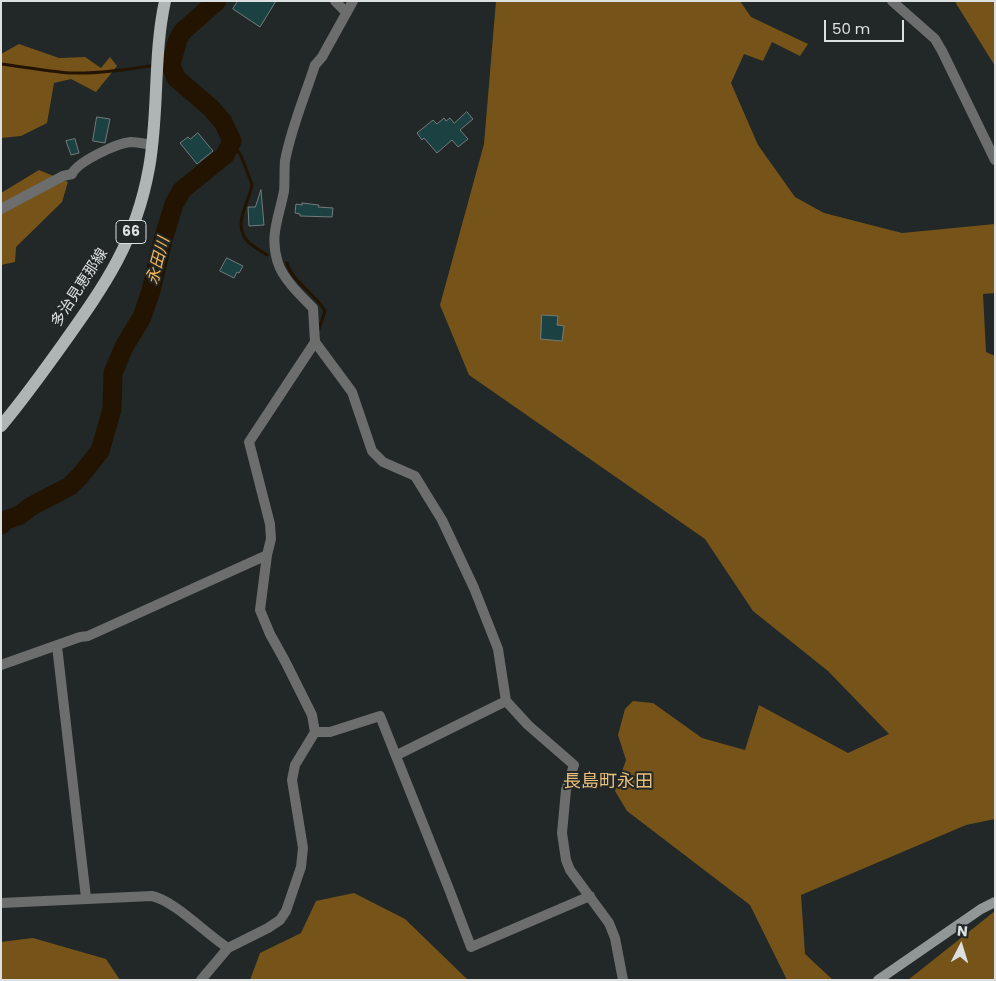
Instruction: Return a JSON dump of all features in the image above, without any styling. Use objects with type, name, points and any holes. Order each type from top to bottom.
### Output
[{"type":"main road","name":"多治見恵那線","points":[[1,426],[96,297],[126,245],[141,206],[150,166],[160,36],[165,1]]},
{"type":"street","points":[[334,1],[346,12]]},
{"type":"street","points":[[353,1],[322,57],[315,65],[289,143],[285,162],[284,190],[276,220],[274,242],[278,265],[296,291],[313,308],[315,342],[352,392],[372,451],[383,462],[415,476],[442,520],[474,588],[498,649],[506,701],[528,725],[574,766],[566,790],[562,833],[566,860],[570,870],[610,923],[615,938],[623,980]]},
{"type":"street","points":[[892,1],[935,39],[995,160]]},
{"type":"street","points":[[1,209],[63,176],[72,174],[74,169],[102,152],[132,142],[152,145]]},
{"type":"street","points":[[202,980],[228,948],[280,920],[291,900],[301,867],[303,848],[292,780],[295,765],[315,732],[312,715],[270,634],[260,610],[266,554],[271,539],[270,524],[249,442],[315,342]]},
{"type":"street","points":[[1,665],[88,636],[266,554]]},
{"type":"street","points":[[58,646],[86,898]]},
{"type":"street","points":[[396,755],[506,701]]},
{"type":"street","points":[[315,732],[330,732],[380,716],[470,942],[470,947],[590,896]]},
{"type":"street","points":[[1,903],[138,896],[160,898],[168,902],[212,938],[228,948]]},
{"type":"street","points":[[878,980],[995,902]]},
{"type":"shaded area","points":[[496,1],[740,1],[751,17],[808,44],[800,56],[772,42],[763,61],[744,54],[731,83],[758,145],[795,197],[824,213],[902,233],[995,224],[995,293],[983,294],[986,352],[995,356],[995,819],[966,825],[801,895],[805,954],[833,980],[787,980],[750,905],[627,811],[615,791],[626,760],[618,735],[625,709],[633,701],[653,703],[702,738],[745,750],[759,705],[848,753],[889,734],[828,671],[753,611],[705,539],[469,375],[440,305],[484,144]]},
{"type":"shaded area","points":[[955,1],[995,1],[995,66],[957,5]]},
{"type":"shaded area","points":[[19,44],[59,58],[85,57],[101,68],[110,57],[117,66],[96,92],[71,79],[54,83],[47,123],[21,136],[1,138],[1,54]]},
{"type":"shaded area","points":[[39,170],[68,182],[62,202],[16,247],[15,262],[1,265],[1,193]]},
{"type":"shaded area","points":[[354,893],[405,919],[468,980],[250,980],[260,953],[301,933],[316,901]]},
{"type":"shaded area","points":[[995,911],[995,980],[908,980]]},
{"type":"shaded area","points":[[33,938],[106,959],[120,980],[1,980],[1,942]]},
{"type":"building","points":[[238,1],[276,1],[260,27],[233,9]]},
{"type":"building","points":[[467,112],[473,119],[460,130],[468,139],[458,147],[452,140],[437,153],[417,133],[433,120],[437,124],[444,118],[446,121],[450,118],[454,123]]},
{"type":"building","points":[[97,117],[110,119],[105,143],[93,141]]},
{"type":"building","points":[[198,133],[213,151],[197,164],[180,143]]},
{"type":"building","points":[[75,139],[79,153],[71,155],[66,141]]},
{"type":"building","points":[[261,190],[264,225],[249,226],[248,207],[255,207]]},
{"type":"building","points":[[302,203],[333,208],[332,217],[300,216],[300,214],[295,213],[296,204],[302,205]]},
{"type":"building","points":[[227,258],[243,266],[234,278],[220,271]]},
{"type":"building","points":[[542,315],[558,316],[557,325],[564,326],[562,341],[541,339]]},
{"type":"waterway","name":"永田川","points":[[1,525],[6,520],[20,515],[30,507],[70,486],[100,451],[112,409],[113,373],[124,347],[142,317],[151,291],[174,204],[182,190],[225,155],[232,141],[223,122],[211,108],[176,78],[171,65],[178,39],[183,31],[217,1]]},
{"type":"waterway","points":[[161,64],[172,63]]},
{"type":"waterway","points":[[1,64],[70,73],[112,71],[155,65]]},
{"type":"waterway","points":[[232,141],[241,156],[252,184],[242,218],[242,231],[249,243],[267,255]]},
{"type":"waterway","points":[[287,263],[294,276],[325,311],[319,329]]},
{"type":"district","name":"長島町永田","points":[[608,782]]}]
